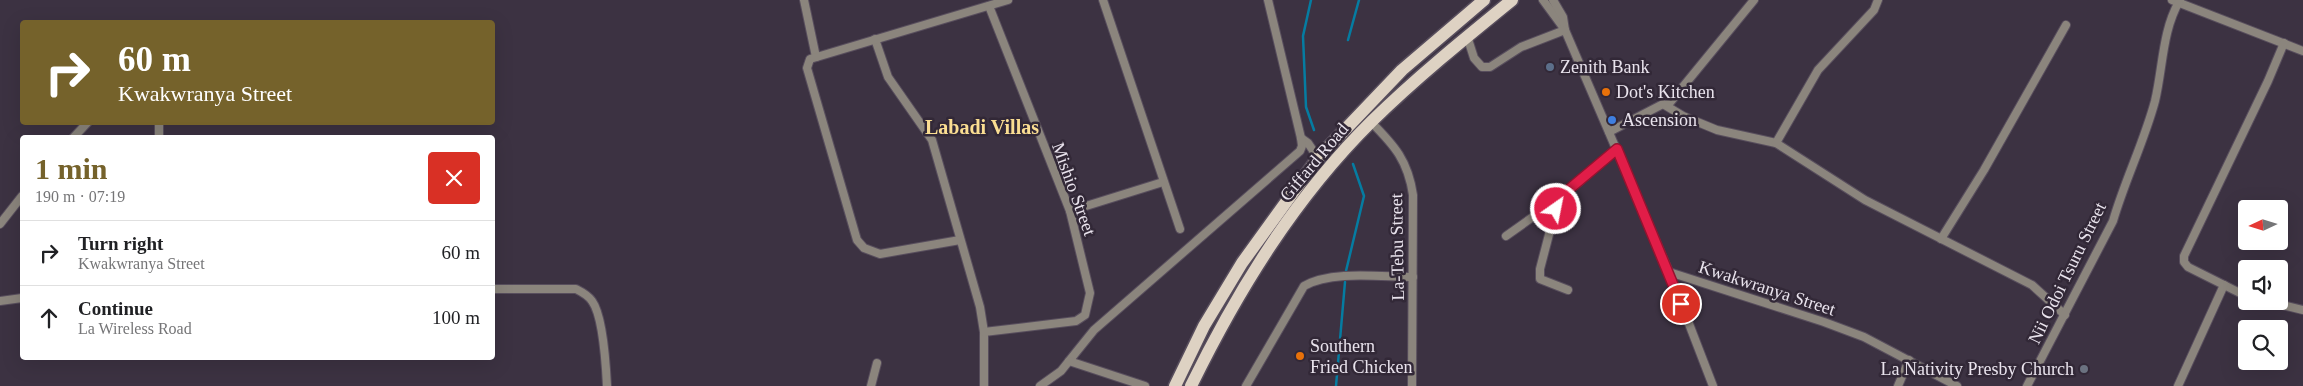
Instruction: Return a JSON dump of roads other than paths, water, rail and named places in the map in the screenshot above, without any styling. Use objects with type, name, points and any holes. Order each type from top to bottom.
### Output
[{"type":"main road","name":"Giffard Road","points":[[1175,386],[1204,326],[1242,263],[1318,158],[1402,70],[1484,0]]},
{"type":"main road","name":"Giffard Road","points":[[1191,386],[1214,339],[1251,274],[1296,209],[1371,122],[1426,69],[1512,0]]},
{"type":"street","points":[[804,0],[816,57]]},
{"type":"street","points":[[960,240],[880,254],[864,248],[857,240],[807,68],[810,59],[1008,0]]},
{"type":"street","points":[[1103,0],[1180,229]]},
{"type":"street","points":[[1040,386],[1061,371],[1094,330],[1300,151],[1301,138],[1268,0]]},
{"type":"street","points":[[1543,0],[1565,30],[1669,272],[1713,386]]},
{"type":"street","points":[[1554,0],[1563,17],[1565,30]]},
{"type":"street","points":[[1668,105],[1754,0]]},
{"type":"street","points":[[1776,143],[1818,70],[1842,42],[1874,10],[1878,0]]},
{"type":"street","points":[[2177,1],[2303,51]]},
{"type":"street","name":"Nii Odoi Tsuru Street","points":[[2028,386],[2113,221],[2148,126],[2155,100],[2169,25],[2177,1]]},
{"type":"street","name":"Mishio Street","points":[[984,332],[1076,321],[1085,315],[1090,293],[1070,211],[989,6]]},
{"type":"street","points":[[1941,239],[1984,170],[2066,24]]},
{"type":"street","points":[[1467,36],[1474,58],[1482,67],[1490,67],[1521,47],[1565,30]]},
{"type":"street","points":[[874,39],[888,77],[932,140],[980,307],[984,332],[984,386]]},
{"type":"street","points":[[2238,292],[2188,267],[2184,262],[2184,256],[2268,81],[2284,43]]},
{"type":"street","points":[[1609,132],[1660,105],[1668,105],[1684,116],[1717,130],[1776,143],[1865,200],[2032,285],[2065,315]]},
{"type":"street","name":"La-Tebu Street","points":[[1371,122],[1396,148],[1408,169],[1413,195],[1412,386]]},
{"type":"street","points":[[76,135],[85,125]]},
{"type":"street","points":[[1301,138],[1308,143],[1318,158]]},
{"type":"street","points":[[1568,290],[1540,279],[1540,269],[1557,205],[1561,196],[1617,149]]},
{"type":"street","points":[[1070,211],[1163,182]]},
{"type":"street","points":[[0,224],[20,199]]},
{"type":"street","points":[[1506,236],[1544,209],[1557,205]]},
{"type":"street","name":"Kwakwranya Street","points":[[1669,272],[1824,322],[1864,337],[1957,386]]},
{"type":"street","points":[[1246,386],[1304,286],[1316,279],[1331,277],[1413,277]]},
{"type":"street","points":[[2178,386],[2224,285]]},
{"type":"street","points":[[495,289],[576,289],[587,294],[595,306],[601,334],[607,386]]},
{"type":"street","points":[[0,301],[20,298]]},
{"type":"street","points":[[2288,306],[2303,310]]},
{"type":"street","points":[[1898,386],[1909,360]]},
{"type":"street","points":[[1069,361],[1145,386]]},
{"type":"street","points":[[871,386],[877,363]]},
{"type":"waterway","points":[[1311,0],[1303,36],[1306,107],[1314,130]]},
{"type":"waterway","points":[[1348,40],[1359,0]]},
{"type":"waterway","points":[[1346,271],[1364,196],[1353,164]]},
{"type":"waterway","points":[[1336,386],[1345,282]]},
{"type":"place","name":"Zenith Bank","points":[[1550,67]]},
{"type":"place","name":"Dot's Kitchen","points":[[1606,92]]},
{"type":"place","name":"Ascension","points":[[1612,120]]},
{"type":"place","name":"Southern Fried Chicken","points":[[1300,356]]},
{"type":"place","name":"La Nativity Presby Church","points":[[2084,369]]},
{"type":"district","name":"Labadi Villas","points":[[982,127]]}]
